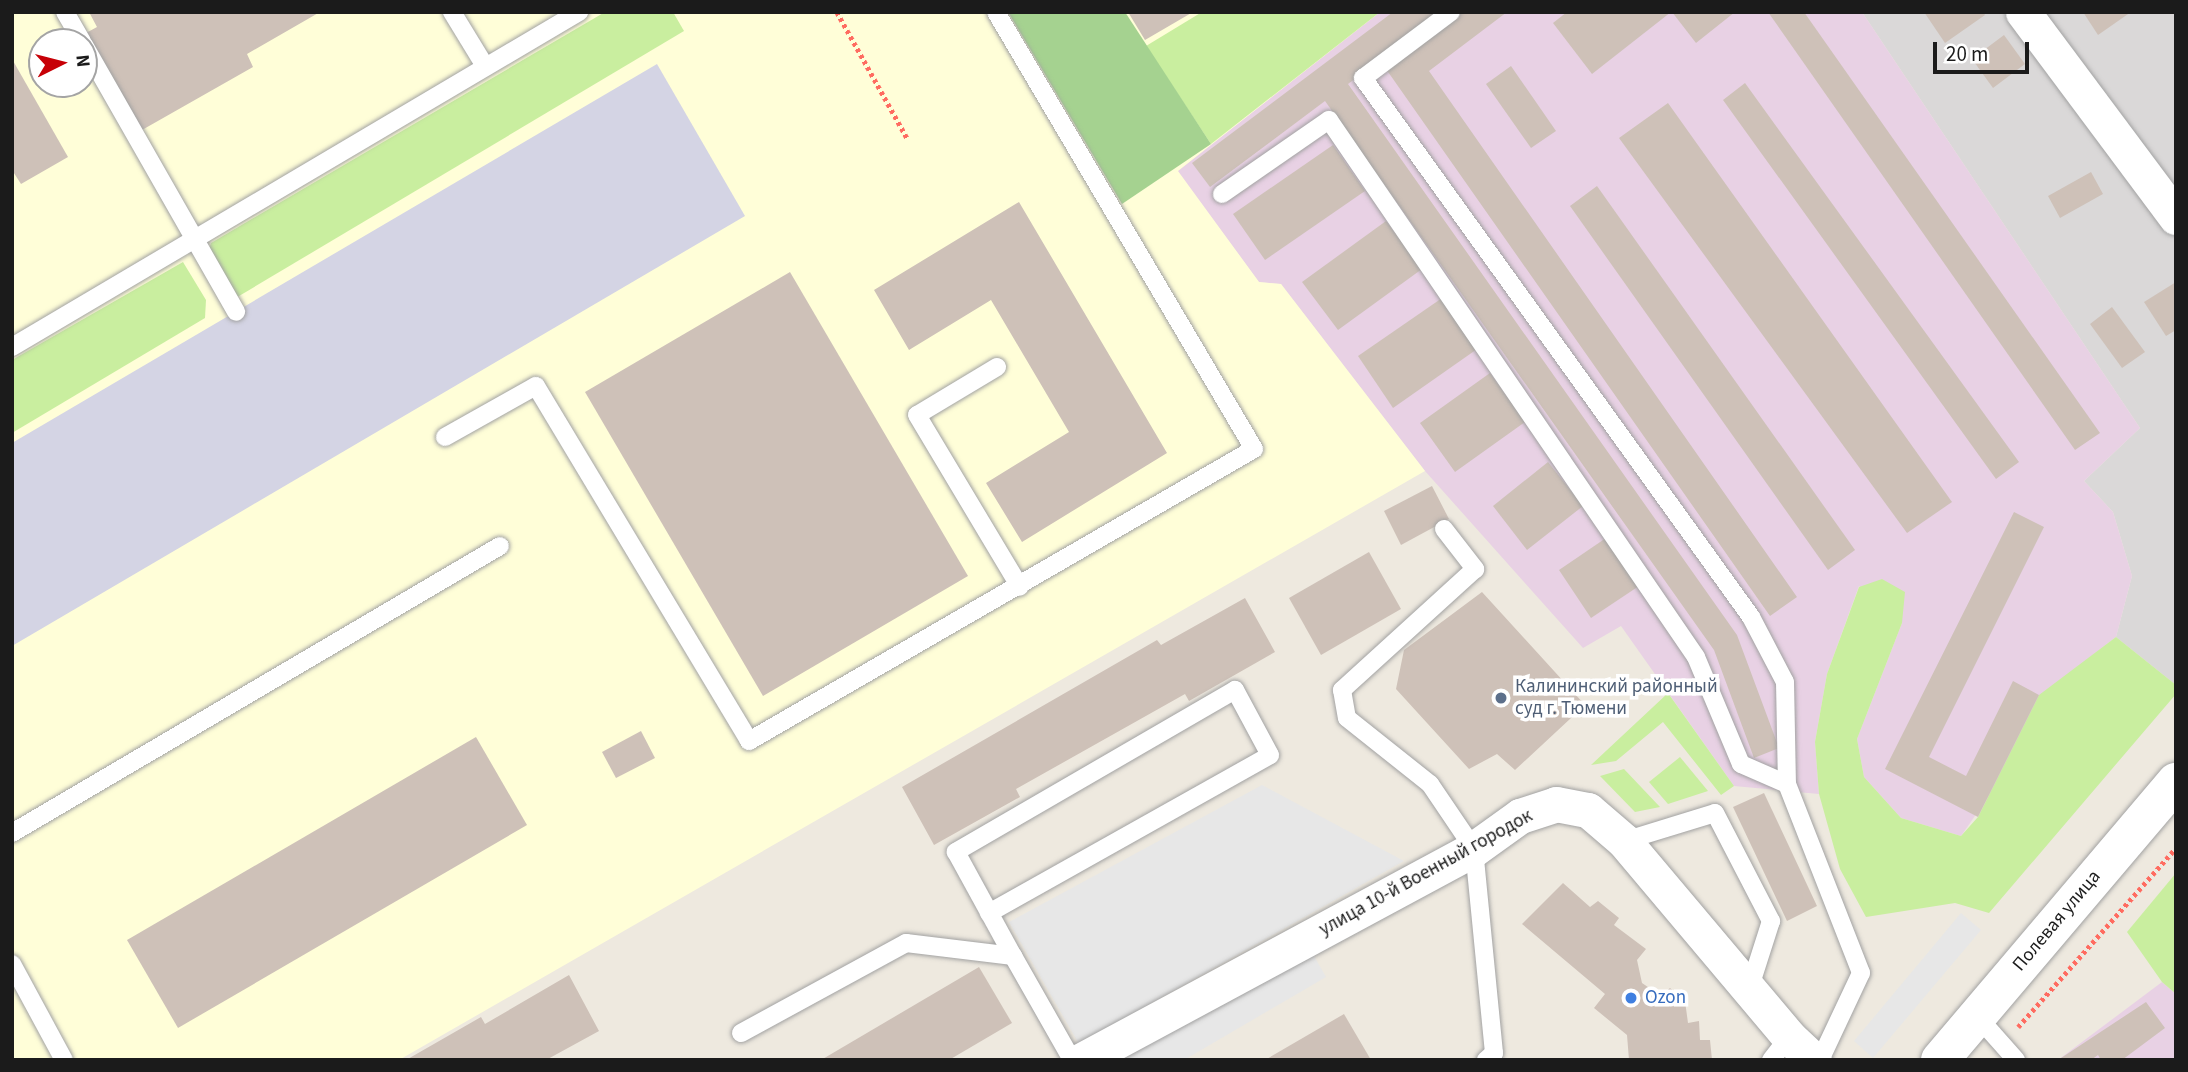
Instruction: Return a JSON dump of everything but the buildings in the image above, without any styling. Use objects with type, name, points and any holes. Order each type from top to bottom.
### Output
[{"type":"street","points":[[2023,12],[2176,216]]},
{"type":"street","name":"Полевая улица","points":[[1940,1060],[2176,782]]},
{"type":"street","name":"улица 10-й Военный городок","points":[[1082,1060],[1474,849],[1520,816],[1556,804],[1588,810],[1624,841],[1749,990],[1791,1052]]},
{"type":"lane","points":[[65,12],[74,28]]},
{"type":"lane","points":[[452,12],[485,66]]},
{"type":"lane","points":[[12,347],[192,237],[579,12]]},
{"type":"lane","points":[[445,438],[536,386],[749,741],[1020,587],[1254,449],[996,12]]},
{"type":"lane","points":[[1451,12],[1363,78],[1751,617],[1785,682],[1787,784],[1861,973],[1820,1060]]},
{"type":"lane","points":[[98,71],[236,312]]},
{"type":"lane","points":[[1222,194],[1329,120],[1696,657],[1741,764],[1787,784]]},
{"type":"lane","points":[[997,367],[917,415],[1020,587]]},
{"type":"lane","points":[[1444,529],[1475,569],[1342,690],[1347,718],[1430,784],[1474,849],[1491,1058]]},
{"type":"lane","points":[[12,833],[500,547]]},
{"type":"lane","points":[[989,913],[1269,755],[1235,690],[956,852],[989,913],[1072,1060]]},
{"type":"lane","points":[[1624,841],[1715,813],[1771,921],[1749,990]]},
{"type":"lane","points":[[741,1033],[906,943],[1013,956]]},
{"type":"lane","points":[[12,964],[64,1060]]},
{"type":"lane","points":[[1977,1016],[2017,1060]]},
{"type":"path","points":[[837,12],[907,138]]},
{"type":"path","points":[[2003,1045],[2176,848]]},
{"type":"shaded area","points":[[12,12],[1380,12],[1178,171],[1259,282],[1281,284],[1425,471],[399,1060],[12,1060]]},
{"type":"shaded area","points":[[1380,12],[1862,12],[2140,428],[2084,481],[2113,512],[2132,576],[2116,637],[2080,665],[1961,836],[1901,818],[1864,777],[1857,739],[1902,623],[1859,586],[1827,674],[1815,742],[1819,794],[1734,786],[1621,626],[1583,648],[1425,471],[1281,284],[1259,282],[1177,171]]},
{"type":"shaded area","points":[[1862,12],[2176,12],[2176,685],[2116,637],[2132,576],[2113,512],[2084,481],[2140,428]]},
{"type":"shaded area","points":[[657,64],[745,216],[12,646],[12,443]]},
{"type":"shaded area","points":[[1262,785],[1404,861],[1079,1044],[1009,922]]},
{"type":"shaded area","points":[[1961,913],[1981,930],[1873,1058],[1854,1041]]},
{"type":"shaded area","points":[[1310,949],[1326,977],[1184,1060],[1118,1060]]},
{"type":"shaded area","points":[[2162,982],[2176,994],[2176,1060],[2058,1060]]},
{"type":"green space","points":[[605,12],[673,12],[684,31],[234,299],[207,255],[211,243]]},
{"type":"green space","points":[[1008,12],[1125,12],[1211,144],[1122,204]]},
{"type":"green space","points":[[1202,12],[1380,12],[1211,144],[1146,46]]},
{"type":"green space","points":[[183,262],[206,300],[205,318],[12,433],[12,360]]},
{"type":"green space","points":[[1882,579],[1905,592],[1902,623],[1857,739],[1864,777],[1901,818],[1961,836],[1978,817],[2039,695],[2116,637],[2176,685],[2176,694],[1989,913],[1955,903],[1866,917],[1840,869],[1819,794],[1815,742],[1827,674],[1859,587]]},
{"type":"green space","points":[[1668,693],[1734,786],[1721,795],[1663,722],[1616,761],[1591,765]]},
{"type":"green space","points":[[1680,757],[1708,791],[1668,804],[1649,782]]},
{"type":"green space","points":[[1624,769],[1660,807],[1635,812],[1600,776]]},
{"type":"green space","points":[[2176,873],[2176,994],[2162,982],[2127,932]]},
{"type":"place","name":"Калининский районный суд г. Тюмени","points":[[1501,698]]},
{"type":"place","name":"Ozon","points":[[1631,998]]}]
